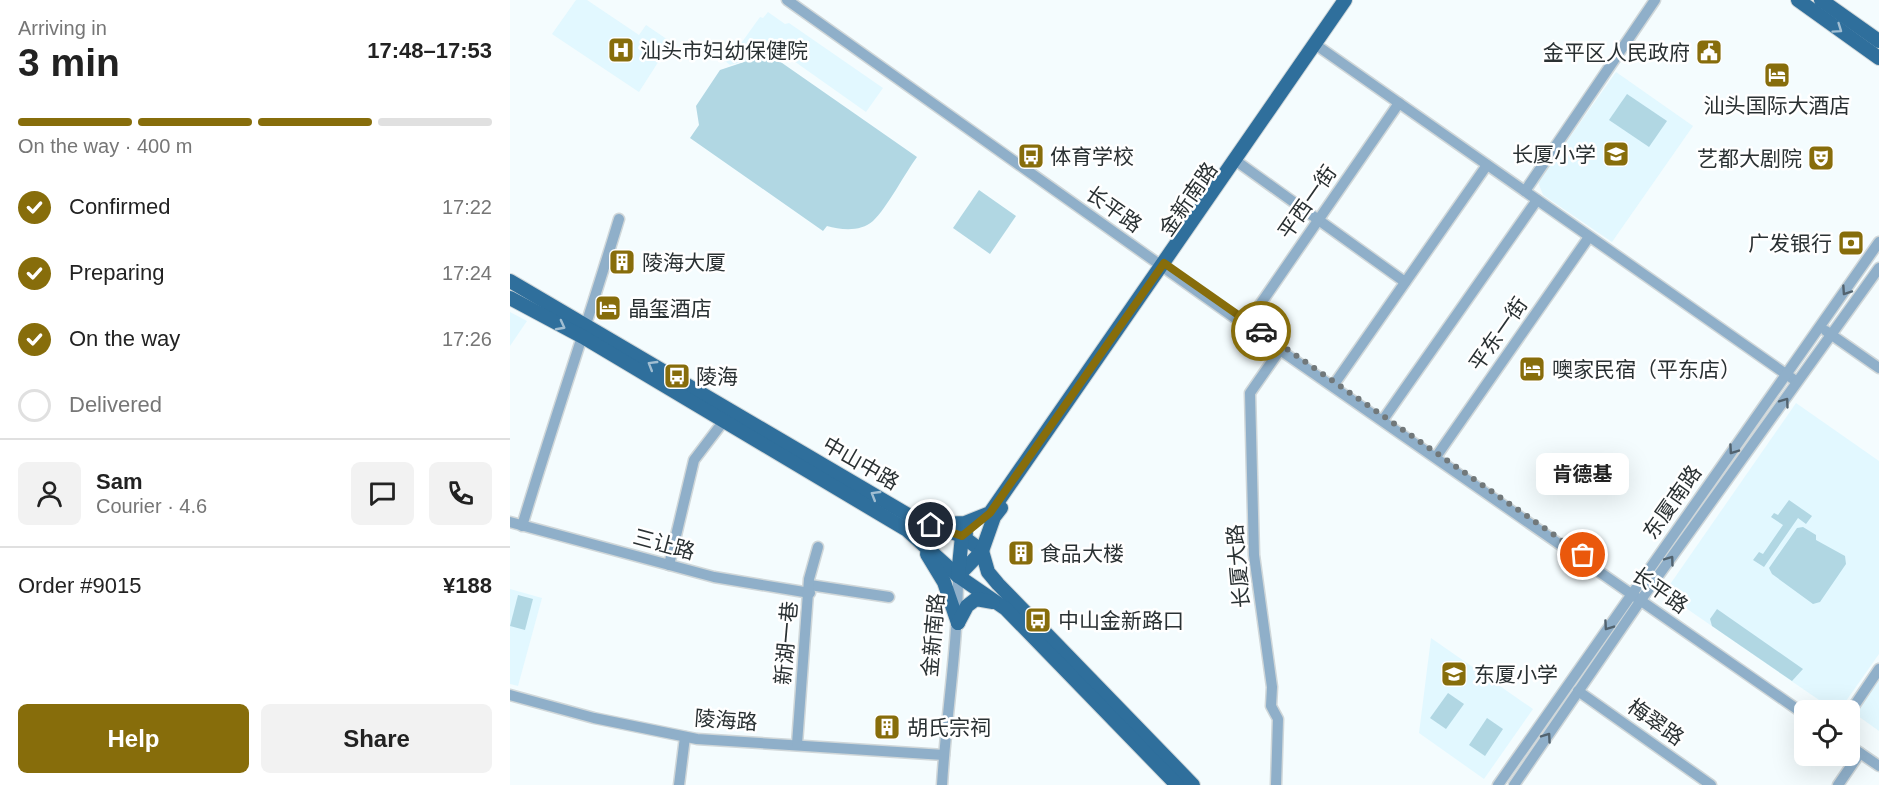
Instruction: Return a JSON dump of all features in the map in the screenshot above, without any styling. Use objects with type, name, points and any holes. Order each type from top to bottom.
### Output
[{"type":"main road","name":"金新南路","points":[[958,576],[982,551],[992,515],[1165,266],[1345,0]]},
{"type":"main road","name":"金新南路","points":[[1165,266],[1351,0]]},
{"type":"main road","points":[[1798,0],[1879,58]]},
{"type":"main road","points":[[1821,0],[1879,41]]},
{"type":"main road","name":"中山中路","points":[[510,281],[723,422],[911,524],[962,536],[982,551]]},
{"type":"main road","name":"中山中路","points":[[510,298],[585,331],[911,524],[958,576],[1006,609],[1177,785]]},
{"type":"main road","points":[[958,623],[936,568],[911,524],[947,525],[992,515]]},
{"type":"main road","points":[[958,576],[962,536],[992,515]]},
{"type":"main road","points":[[992,515],[991,541],[998,584]]},
{"type":"main road","points":[[982,551],[988,572],[998,584],[1192,785]]},
{"type":"main road","points":[[958,623],[967,606],[976,599],[984,599],[1006,609]]},
{"type":"street","name":"长平路","points":[[787,0],[1165,266],[1438,454],[1794,707]]},
{"type":"street","name":"长平路","points":[[795,0],[1280,350],[1632,592]]},
{"type":"street","points":[[1525,191],[1656,0]]},
{"type":"street","points":[[1319,47],[1799,383]]},
{"type":"street","name":"平西一街","points":[[1248,322],[1399,103]]},
{"type":"street","points":[[1239,163],[1405,282]]},
{"type":"street","points":[[1335,383],[1487,165]]},
{"type":"street","points":[[1385,417],[1537,200]]},
{"type":"street","points":[[522,526],[563,389],[585,331],[619,219]]},
{"type":"street","name":"平东一街","points":[[1438,454],[1589,237]]},
{"type":"street","name":"东厦南路","points":[[1498,785],[1632,592],[1821,328],[1879,242]]},
{"type":"street","name":"东厦南路","points":[[1517,784],[1642,599],[1799,383],[1879,268]]},
{"type":"street","points":[[1821,328],[1879,368]]},
{"type":"street","name":"长厦大路","points":[[1276,785],[1278,719],[1271,706],[1272,687],[1254,555],[1250,393],[1280,350]]},
{"type":"street","points":[[669,565],[694,460],[723,422]]},
{"type":"street","name":"三让路","points":[[510,522],[714,577],[889,597]]},
{"type":"street","name":"新湖一巷","points":[[796,744],[810,589],[818,547]]},
{"type":"street","name":"金新南路","points":[[942,785],[958,623],[958,576]]},
{"type":"street","name":"长平路","points":[[1642,599],[1794,702]]},
{"type":"street","points":[[1858,700],[1879,669]]},
{"type":"street","name":"梅翠路","points":[[1578,691],[1712,785]]},
{"type":"street","name":"陵海路","points":[[510,695],[594,718],[685,737],[944,755]]},
{"type":"street","points":[[678,785],[685,737]]},
{"type":"street","points":[[1860,747],[1879,760]]},
{"type":"street","points":[[1860,753],[1879,766]]},
{"type":"street","points":[[1838,785],[1851,766]]},
{"type":"street","points":[[1505,775],[1517,784]]},
{"type":"shaded area","name":"汕头市妇幼保健院","points":[[576,0],[587,0],[639,35],[646,25],[671,42],[639,92],[552,34]]},
{"type":"shaded area","points":[[768,12],[785,24],[789,23],[883,88],[866,112],[767,42],[756,58],[730,65],[725,61],[739,40],[742,42],[760,17],[763,18]]},
{"type":"shaded area","points":[[762,49],[917,157],[884,208],[868,225],[851,229],[827,226],[823,231],[690,138],[699,125],[696,106],[720,70],[756,58]]},
{"type":"shaded area","name":"长厦小学","points":[[1616,72],[1693,126],[1612,242],[1543,195],[1538,182]]},
{"type":"shaded area","points":[[1627,94],[1667,121],[1649,147],[1609,120]]},
{"type":"shaded area","points":[[979,190],[1016,216],[990,254],[953,228]]},
{"type":"shaded area","points":[[510,312],[527,321],[510,346]]},
{"type":"shaded area","points":[[1796,403],[1879,461],[1879,654],[1847,700],[1819,700],[1664,593]]},
{"type":"shaded area","points":[[1789,500],[1812,516],[1806,524],[1798,518],[1764,567],[1753,560],[1759,552],[1763,554],[1783,525],[1771,517],[1774,513],[1778,515]]},
{"type":"shaded area","points":[[1803,527],[1816,535],[1816,540],[1845,556],[1846,564],[1820,602],[1813,604],[1772,574],[1769,568],[1797,528]]},
{"type":"shaded area","points":[[510,589],[542,598],[518,686],[510,684]]},
{"type":"shaded area","points":[[518,595],[533,599],[525,630],[510,626]]},
{"type":"shaded area","points":[[1717,609],[1803,669],[1792,681],[1712,626],[1710,619]]},
{"type":"shaded area","name":"东厦小学","points":[[1431,638],[1533,709],[1484,779],[1419,733]]},
{"type":"shaded area","points":[[1879,677],[1879,731],[1860,717],[1860,704]]},
{"type":"shaded area","points":[[1448,693],[1464,704],[1446,729],[1430,718]]},
{"type":"shaded area","points":[[1487,718],[1503,729],[1485,756],[1469,745]]},
{"type":"way so far","points":[[1261,331],[1583,555]]},
{"type":"place","name":"汕头市妇幼保健院","points":[[621,50]]},
{"type":"place","name":"金平区人民政府","points":[[1709,52]]},
{"type":"place","name":"汕头国际大酒店","points":[[1777,75]]},
{"type":"place","name":"长厦小学","points":[[1616,154]]},
{"type":"place","name":"体育学校","points":[[1031,156]]},
{"type":"place","name":"艺都大剧院","points":[[1821,158]]},
{"type":"place","name":"广发银行","points":[[1851,243]]},
{"type":"place","name":"陵海大厦","points":[[622,262]]},
{"type":"place","name":"晶玺酒店","points":[[608,308]]},
{"type":"place","name":"噢家民宿（平东店）","points":[[1532,369]]},
{"type":"place","name":"陵海","points":[[677,376]]},
{"type":"place","name":"食品大楼","points":[[1021,553]]},
{"type":"place","name":"肯德基","points":[[1583,555]]},
{"type":"place","name":"中山金新路口","points":[[1038,620]]},
{"type":"place","name":"东厦小学","points":[[1454,674]]},
{"type":"place","name":"胡氏宗祠","points":[[887,727]]},
{"type":"route","points":[[931,525],[962,536],[990,513],[1164,263],[1261,331]]}]
